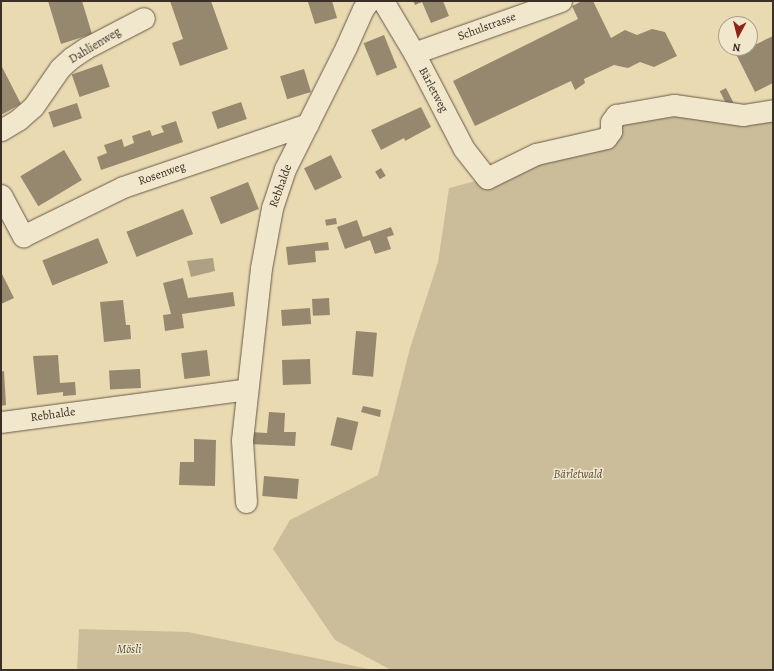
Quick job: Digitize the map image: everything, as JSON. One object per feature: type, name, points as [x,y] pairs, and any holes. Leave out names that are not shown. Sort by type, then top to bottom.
[{"type":"street","name":"Rebhalde","points":[[246,502],[242,440],[261,268],[271,213],[285,169],[346,47],[363,9],[369,1]]},
{"type":"street","name":"Bärletweg","points":[[383,1],[414,53],[464,149],[487,178],[536,154],[606,138],[611,131],[611,122],[616,115],[674,105],[743,115],[773,110]]},
{"type":"street","name":"Schulstrasse","points":[[414,53],[561,1]]},
{"type":"street","name":"Dahlienweg","points":[[1,130],[19,119],[33,107],[60,68],[71,58],[86,48],[144,18]]},
{"type":"street","name":"Rosenweg","points":[[1,195],[23,236],[123,187],[308,124]]},
{"type":"street","name":"Rebhalde","points":[[1,422],[247,389]]},
{"type":"green space","name":"Bärletwald","points":[[773,110],[773,670],[391,670],[335,640],[273,549],[290,520],[378,475],[410,348],[438,262],[449,188],[487,178],[606,138],[616,115]]},
{"type":"green space","name":"Mösli","points":[[79,629],[188,632],[374,670],[77,670]]},
{"type":"shaded area","points":[[213,258],[215,271],[191,277],[187,261]]},
{"type":"building","points":[[48,1],[82,1],[92,34],[61,44]]},
{"type":"building","points":[[170,1],[211,1],[228,49],[180,66],[172,43],[183,39]]},
{"type":"building","points":[[332,1],[337,18],[315,24],[308,2]]},
{"type":"building","points":[[413,1],[443,1],[449,16],[431,23],[422,2],[415,5]]},
{"type":"building","points":[[582,1],[593,1],[611,38],[625,30],[637,35],[652,29],[665,32],[677,56],[654,67],[640,62],[628,68],[614,65],[584,79],[585,83],[575,90],[571,81],[475,126],[453,81],[578,19],[572,6]]},
{"type":"building","points":[[384,35],[397,67],[377,76],[364,43]]},
{"type":"building","points":[[773,36],[773,83],[755,92],[737,56],[758,56],[758,43]]},
{"type":"building","points":[[102,64],[110,87],[80,97],[72,74]]},
{"type":"building","points":[[1,65],[21,104],[1,115]]},
{"type":"building","points":[[304,69],[311,92],[287,99],[280,76]]},
{"type":"building","points":[[726,88],[733,102],[727,105],[720,91]]},
{"type":"building","points":[[241,102],[247,119],[218,129],[212,112]]},
{"type":"building","points":[[77,103],[82,118],[53,127],[48,112]]},
{"type":"building","points":[[421,107],[431,127],[405,141],[404,138],[381,150],[371,130]]},
{"type":"building","points":[[176,121],[183,142],[101,170],[97,157],[107,153],[104,145],[122,139],[124,147],[134,143],[132,136],[150,130],[152,136],[164,132],[161,126]]},
{"type":"building","points":[[64,150],[82,180],[38,206],[20,176]]},
{"type":"building","points":[[331,155],[342,177],[315,191],[304,168]]},
{"type":"building","points":[[381,168],[386,176],[380,179],[375,172]]},
{"type":"building","points":[[248,182],[259,209],[221,224],[210,197]]},
{"type":"building","points":[[183,209],[193,234],[137,257],[126,232]]},
{"type":"building","points":[[336,218],[337,224],[326,226],[325,220]]},
{"type":"building","points":[[357,220],[363,237],[391,227],[394,235],[387,237],[391,249],[375,254],[370,240],[345,249],[337,227]]},
{"type":"building","points":[[98,238],[108,263],[52,286],[42,260]]},
{"type":"building","points":[[328,242],[329,250],[315,251],[316,262],[288,265],[286,247]]},
{"type":"building","points":[[1,272],[14,298],[1,304]]},
{"type":"building","points":[[183,278],[188,298],[233,292],[235,306],[182,314],[184,328],[165,331],[163,315],[171,314],[163,283]]},
{"type":"building","points":[[329,298],[330,315],[313,316],[312,299]]},
{"type":"building","points":[[123,300],[126,325],[130,325],[131,339],[104,342],[100,302]]},
{"type":"building","points":[[310,308],[311,324],[282,326],[281,310]]},
{"type":"building","points":[[356,331],[377,333],[373,377],[352,375]]},
{"type":"building","points":[[207,350],[210,376],[184,379],[181,353]]},
{"type":"building","points":[[58,355],[60,383],[75,382],[76,395],[63,396],[63,392],[37,395],[33,356]]},
{"type":"building","points":[[310,359],[311,384],[283,385],[282,360]]},
{"type":"building","points":[[140,369],[141,388],[110,390],[109,371]]},
{"type":"building","points":[[4,371],[6,405],[1,406],[1,372]]},
{"type":"building","points":[[363,406],[381,410],[380,417],[361,412]]},
{"type":"building","points":[[269,412],[285,413],[284,432],[296,432],[295,446],[251,444],[252,432],[267,433]]},
{"type":"building","points":[[337,417],[358,422],[352,450],[330,445]]},
{"type":"building","points":[[194,439],[216,440],[215,486],[179,485],[180,462],[194,462]]},
{"type":"building","points":[[264,476],[299,479],[297,499],[262,496]]}]
